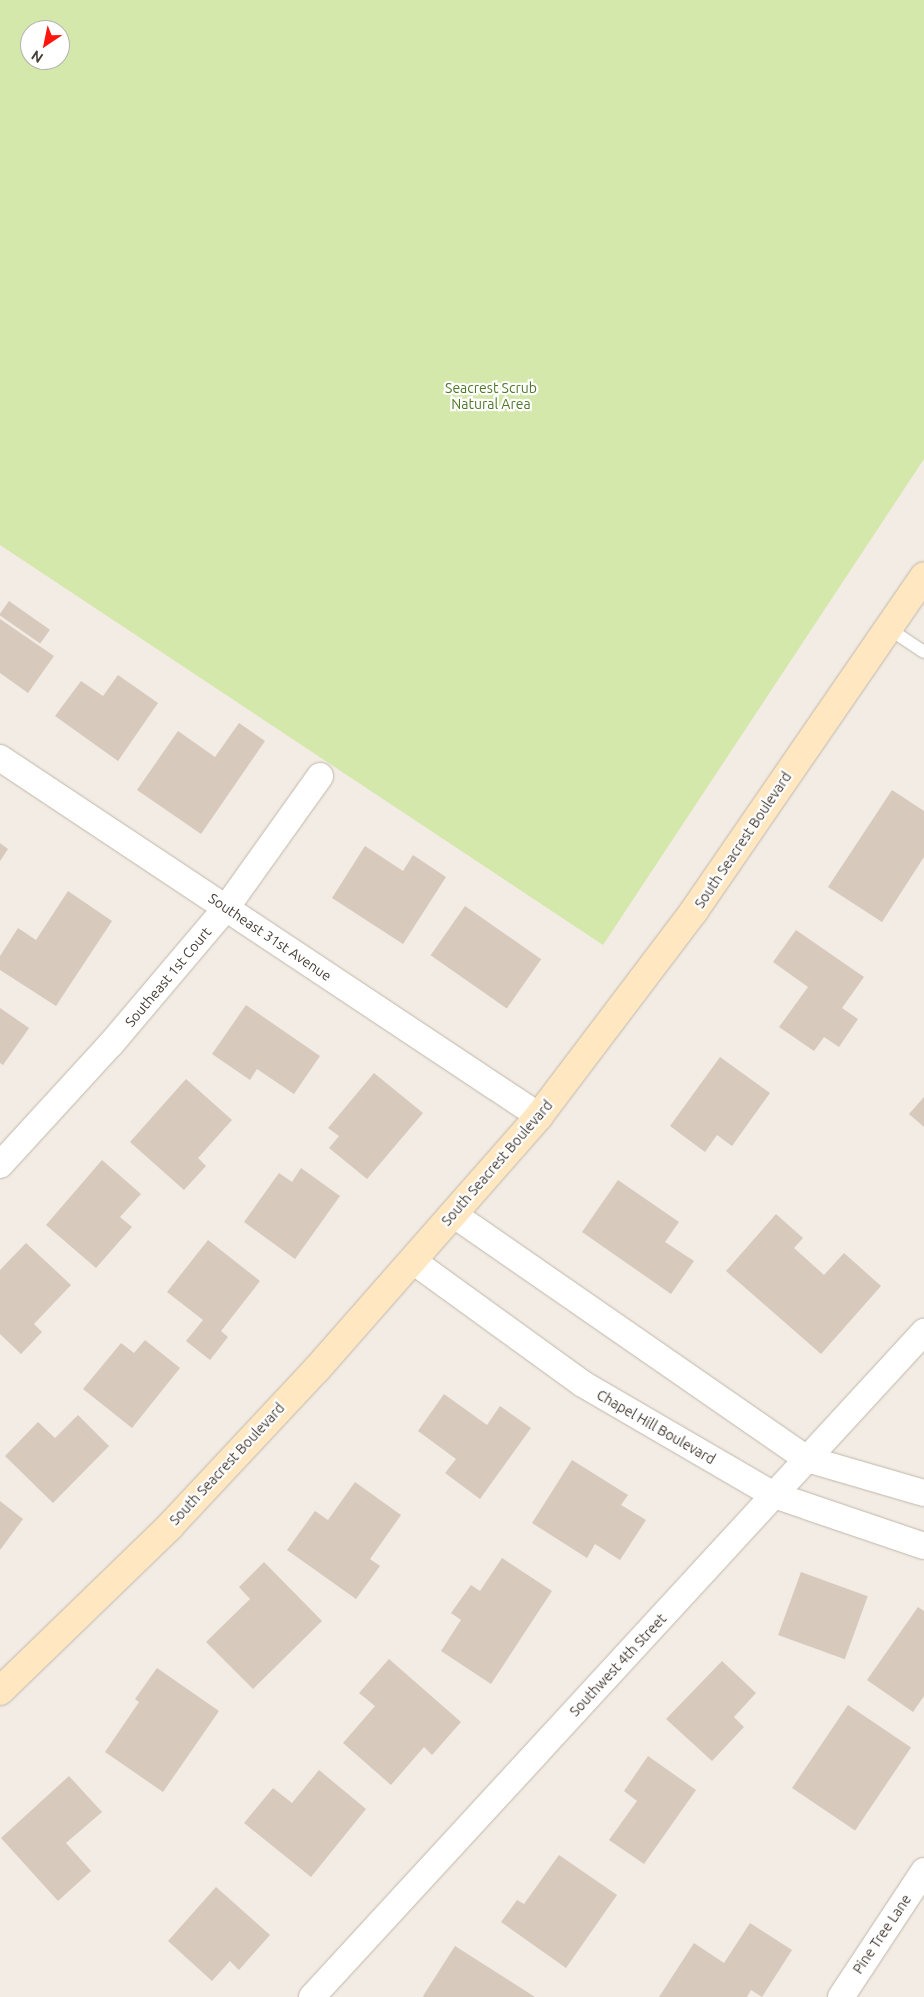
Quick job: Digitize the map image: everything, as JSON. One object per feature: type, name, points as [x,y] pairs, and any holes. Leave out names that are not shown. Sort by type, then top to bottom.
[{"type":"street","name":"South Seacrest Boulevard","points":[[0,1691],[170,1526],[316,1370],[539,1116],[694,911],[924,576]]},
{"type":"street","name":"Southeast 31st Avenue","points":[[0,758],[539,1116]]},
{"type":"street","name":"Southeast 1st Court","points":[[0,1165],[111,1044],[226,908],[320,776]]},
{"type":"street","points":[[453,1214],[807,1459],[924,1493]]},
{"type":"street","name":"Chapel Hill Boulevard","points":[[413,1261],[583,1384],[774,1495],[924,1546]]},
{"type":"street","name":"Southwest 4th Street","points":[[312,1997],[924,1332]]},
{"type":"street","name":"Pine Tree Lane","points":[[841,1997],[924,1871]]},
{"type":"lane","points":[[888,628],[924,652]]},
{"type":"green space","name":"Seacrest Scrub Natural Area","points":[[0,0],[924,0],[924,459],[603,945],[0,545]]},
{"type":"building","points":[[9,601],[50,630],[40,644],[0,615]]},
{"type":"building","points":[[0,619],[54,656],[28,693],[0,673]]},
{"type":"building","points":[[118,675],[158,703],[118,761],[55,716],[81,681],[103,696]]},
{"type":"building","points":[[239,723],[265,741],[201,834],[137,790],[178,731],[215,757]]},
{"type":"building","points":[[892,790],[924,811],[924,857],[882,922],[828,887]]},
{"type":"building","points":[[0,843],[8,849],[0,861]]},
{"type":"building","points":[[365,846],[403,871],[413,855],[446,877],[403,944],[332,898]]},
{"type":"building","points":[[68,891],[112,921],[56,1006],[0,970],[0,956],[18,928],[36,940]]},
{"type":"building","points":[[465,906],[541,959],[507,1008],[431,955]]},
{"type":"building","points":[[796,930],[864,977],[842,1008],[858,1019],[839,1047],[824,1037],[814,1051],[779,1027],[808,987],[773,962]]},
{"type":"building","points":[[246,1005],[320,1056],[294,1094],[257,1069],[250,1080],[212,1054]]},
{"type":"building","points":[[0,1008],[29,1028],[3,1065],[0,1063]]},
{"type":"building","points":[[720,1057],[770,1093],[732,1146],[717,1135],[705,1152],[670,1126]]},
{"type":"building","points":[[374,1073],[423,1113],[367,1179],[329,1148],[339,1136],[328,1128]]},
{"type":"building","points":[[186,1079],[232,1120],[198,1158],[206,1166],[184,1190],[130,1142]]},
{"type":"building","points":[[924,1097],[924,1127],[909,1114]]},
{"type":"building","points":[[102,1160],[141,1194],[120,1217],[132,1227],[96,1268],[46,1225]]},
{"type":"building","points":[[301,1168],[340,1196],[295,1259],[244,1222],[279,1173],[292,1182]]},
{"type":"building","points":[[618,1180],[679,1222],[665,1242],[694,1261],[671,1294],[582,1232]]},
{"type":"building","points":[[776,1214],[803,1238],[794,1248],[824,1275],[844,1253],[881,1286],[821,1354],[726,1271]]},
{"type":"building","points":[[208,1240],[260,1281],[221,1331],[228,1337],[210,1360],[186,1341],[203,1320],[167,1292]]},
{"type":"building","points":[[26,1243],[71,1285],[34,1324],[42,1332],[21,1354],[0,1334],[0,1270]]},
{"type":"building","points":[[145,1340],[180,1368],[132,1428],[83,1389],[121,1343],[134,1353]]},
{"type":"building","points":[[444,1394],[487,1425],[500,1406],[531,1428],[480,1499],[445,1473],[456,1459],[418,1431]]},
{"type":"building","points":[[78,1415],[109,1446],[53,1503],[5,1456],[38,1422],[55,1438]]},
{"type":"building","points":[[572,1460],[628,1495],[621,1505],[646,1520],[620,1560],[595,1544],[587,1558],[532,1523]]},
{"type":"building","points":[[355,1482],[401,1515],[370,1559],[380,1566],[356,1599],[287,1550],[315,1511],[328,1520]]},
{"type":"building","points":[[0,1501],[23,1519],[0,1550]]},
{"type":"building","points":[[502,1558],[552,1591],[491,1684],[441,1651],[461,1620],[451,1613],[471,1585],[480,1591]]},
{"type":"building","points":[[264,1562],[322,1621],[253,1689],[206,1642],[250,1599],[239,1587]]},
{"type":"building","points":[[801,1572],[868,1596],[845,1659],[778,1635]]},
{"type":"building","points":[[918,1607],[924,1611],[924,1696],[913,1712],[867,1680]]},
{"type":"building","points":[[389,1659],[461,1722],[432,1755],[424,1747],[391,1785],[343,1743],[375,1706],[359,1693]]},
{"type":"building","points":[[722,1661],[756,1693],[734,1717],[744,1727],[712,1761],[666,1719]]},
{"type":"building","points":[[157,1668],[219,1711],[163,1792],[105,1752],[139,1702],[135,1699]]},
{"type":"building","points":[[848,1705],[911,1747],[855,1830],[792,1788]]},
{"type":"building","points":[[648,1756],[696,1790],[644,1864],[609,1840],[637,1801],[624,1791]]},
{"type":"building","points":[[319,1770],[366,1809],[311,1877],[244,1823],[273,1788],[292,1803]]},
{"type":"building","points":[[69,1776],[102,1812],[66,1843],[91,1871],[58,1901],[1,1838]]},
{"type":"building","points":[[559,1855],[617,1895],[566,1968],[501,1922],[517,1900],[524,1904]]},
{"type":"building","points":[[216,1887],[270,1935],[239,1970],[230,1961],[212,1981],[168,1941]]},
{"type":"building","points":[[750,1923],[792,1950],[762,1997],[751,1990],[747,1997],[659,1997],[694,1943],[724,1963]]},
{"type":"building","points":[[455,1946],[535,1997],[424,1997]]}]
